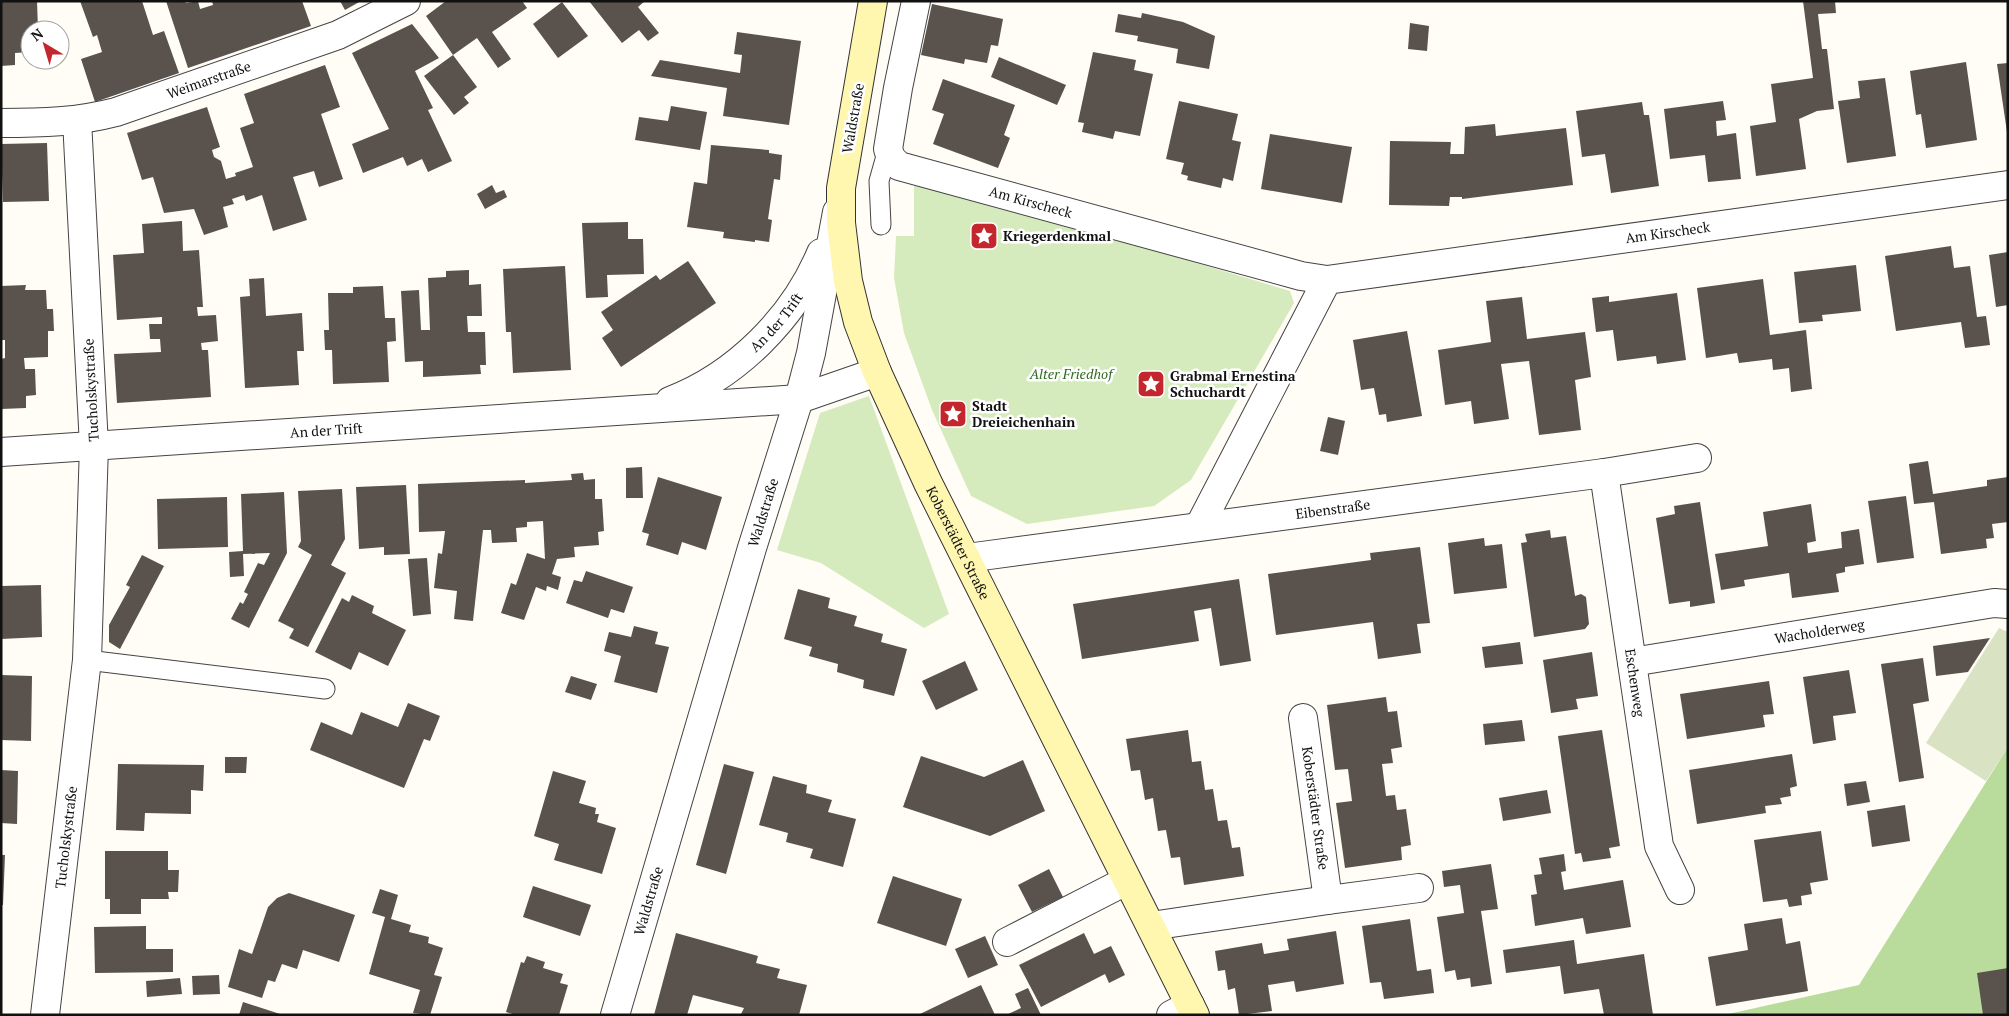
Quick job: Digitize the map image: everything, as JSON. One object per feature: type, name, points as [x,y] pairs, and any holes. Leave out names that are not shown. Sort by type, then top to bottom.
[{"type":"street","name":"Weimarstraße","points":[[1,123],[77,120],[116,112],[338,35],[406,1]]},
{"type":"street","name":"Waldstraße","points":[[615,1015],[752,548],[799,399],[811,353],[873,1]]},
{"type":"street","points":[[888,149],[898,88],[916,1]]},
{"type":"street","name":"Tucholskystraße","points":[[45,1015],[87,660],[94,446],[77,120]]},
{"type":"street","name":"Am Kirscheck","points":[[888,149],[891,158],[899,166],[1301,276],[1327,280],[2008,185]]},
{"type":"street","name":"Koberstädter Straße","points":[[841,188],[841,223],[848,281],[858,322],[877,372],[928,484],[967,558],[1150,926],[1185,1011]]},
{"type":"street","name":"An der Trift","points":[[653,408],[700,388],[760,342],[775,326],[814,270],[828,236],[841,188]]},
{"type":"street","points":[[1200,525],[1327,280]]},
{"type":"street","name":"An der Trift","points":[[1,452],[799,399],[877,372]]},
{"type":"street","name":"Eibenstraße","points":[[967,558],[1200,525],[1604,473],[1697,458]]},
{"type":"street","name":"Eschenweg","points":[[1604,473],[1659,846],[1680,890]]},
{"type":"street","name":"Wacholderweg","points":[[1632,662],[1994,603],[2008,604]]},
{"type":"street","name":"Koberstädter Straße","points":[[1303,718],[1328,900]]},
{"type":"street","points":[[1007,942],[1126,881]]},
{"type":"street","points":[[1150,926],[1419,888]]},
{"type":"lane","points":[[881,224],[880,181],[888,149]]},
{"type":"lane","points":[[87,660],[325,689]]},
{"type":"green space","name":"Alter Friedhof","points":[[936,185],[1290,291],[1294,303],[1191,480],[1154,506],[1027,524],[971,496],[932,410],[904,333],[894,278],[896,236],[914,236],[914,186]]},
{"type":"green space","points":[[869,396],[949,614],[924,628],[821,563],[777,550],[820,413]]},
{"type":"green space","points":[[1999,628],[2008,632],[2008,747],[1986,781],[1926,743]]},
{"type":"green space","points":[[2008,747],[2008,1015],[1724,1015],[1859,985]]},
{"type":"building","points":[[1,1],[37,1],[38,20],[20,20],[20,53],[15,53],[15,65],[1,66]]},
{"type":"building","points":[[80,1],[142,1],[153,35],[164,31],[179,73],[95,102],[81,59],[102,52],[97,35],[93,37]]},
{"type":"building","points":[[166,1],[185,1],[186,3],[198,1],[200,9],[213,5],[212,1],[302,1],[311,26],[188,68]]},
{"type":"building","points":[[340,1],[361,1],[345,10]]},
{"type":"building","points":[[446,1],[522,1],[527,8],[492,32],[511,59],[498,68],[477,38],[453,55],[426,16]]},
{"type":"building","points":[[589,1],[645,1],[638,7],[659,33],[648,41],[639,30],[622,43]]},
{"type":"building","points":[[1803,1],[1835,1],[1836,13],[1818,14],[1822,49],[1827,49],[1834,109],[1817,111],[1799,119],[1806,169],[1756,176],[1750,126],[1776,122],[1771,84],[1813,78]]},
{"type":"building","points":[[562,2],[588,36],[558,58],[533,24]]},
{"type":"building","points":[[932,4],[1003,19],[998,46],[991,45],[987,63],[965,59],[964,64],[921,55]]},
{"type":"building","points":[[1142,13],[1183,22],[1215,36],[1209,69],[1176,63],[1178,49],[1137,41],[1138,36],[1115,32],[1118,14],[1141,18]]},
{"type":"building","points":[[1410,23],[1429,26],[1427,51],[1408,49]]},
{"type":"building","points":[[412,24],[439,58],[415,71],[433,108],[428,110],[452,161],[428,172],[422,159],[407,166],[403,157],[363,173],[352,144],[389,129],[352,53]]},
{"type":"building","points":[[737,32],[801,41],[789,125],[723,116],[727,88],[651,76],[660,60],[740,73],[742,55],[734,54]]},
{"type":"building","points":[[1093,52],[1136,60],[1134,70],[1153,74],[1140,136],[1115,131],[1113,139],[1082,132],[1084,123],[1078,122]]},
{"type":"building","points":[[453,55],[477,87],[464,97],[469,103],[454,115],[424,76]]},
{"type":"building","points":[[999,57],[1066,85],[1057,105],[991,77]]},
{"type":"building","points":[[1966,62],[1977,140],[1926,148],[1921,114],[1916,115],[1910,71]]},
{"type":"building","points":[[2008,63],[2008,132],[2007,132],[1997,64]]},
{"type":"building","points":[[325,65],[340,107],[321,114],[343,179],[319,187],[314,171],[293,177],[307,220],[273,231],[262,195],[246,201],[244,195],[232,199],[234,204],[223,207],[228,227],[204,235],[194,209],[164,213],[153,177],[142,180],[127,133],[207,107],[220,147],[212,150],[214,157],[221,161],[226,179],[236,176],[235,173],[253,167],[240,128],[254,123],[244,94]]},
{"type":"building","points":[[1885,78],[1896,156],[1847,163],[1838,101],[1860,98],[1858,81]]},
{"type":"building","points":[[943,79],[1015,105],[1004,135],[1010,138],[998,168],[933,144],[944,114],[932,110]]},
{"type":"building","points":[[1179,101],[1238,114],[1232,140],[1241,142],[1233,181],[1223,178],[1221,188],[1187,180],[1188,176],[1181,174],[1184,163],[1166,159]]},
{"type":"building","points":[[1723,101],[1726,120],[1716,121],[1717,136],[1736,133],[1741,179],[1708,182],[1705,155],[1670,159],[1664,109]]},
{"type":"building","points":[[1642,102],[1644,115],[1649,115],[1659,186],[1611,193],[1605,154],[1582,157],[1576,111]]},
{"type":"building","points":[[671,106],[707,112],[700,150],[635,140],[639,117],[668,121]]},
{"type":"building","points":[[1495,124],[1496,136],[1566,128],[1573,185],[1462,199],[1462,197],[1450,197],[1449,206],[1389,205],[1390,141],[1451,142],[1450,154],[1464,154],[1465,127]]},
{"type":"building","points":[[1270,134],[1352,147],[1342,203],[1261,189]]},
{"type":"building","points":[[47,143],[49,201],[3,202],[1,144]]},
{"type":"building","points":[[711,145],[769,150],[769,153],[782,155],[780,180],[774,179],[768,219],[772,220],[769,242],[723,238],[724,232],[687,227],[694,182],[707,184]]},
{"type":"building","points":[[492,185],[496,193],[504,190],[507,197],[485,209],[477,194]]},
{"type":"building","points":[[182,221],[183,251],[199,250],[203,307],[197,307],[198,316],[216,315],[218,341],[201,343],[202,350],[208,350],[211,397],[117,403],[114,354],[161,352],[160,339],[150,339],[149,324],[162,324],[162,317],[117,320],[113,255],[144,253],[142,224]]},
{"type":"building","points":[[628,222],[628,239],[643,239],[644,274],[607,275],[608,297],[586,298],[582,223]]},
{"type":"building","points":[[1951,246],[1954,268],[1970,266],[1977,317],[1986,316],[1990,345],[1965,348],[1961,322],[1896,331],[1885,256]]},
{"type":"building","points":[[2008,252],[2008,305],[1996,307],[1989,255]]},
{"type":"building","points":[[688,261],[716,303],[621,367],[602,338],[613,330],[601,312],[656,275],[660,280]]},
{"type":"building","points":[[1856,265],[1861,311],[1822,315],[1823,321],[1799,323],[1794,272]]},
{"type":"building","points":[[565,266],[571,370],[513,373],[511,332],[506,332],[503,269]]},
{"type":"building","points":[[469,270],[469,285],[481,284],[482,316],[467,316],[468,332],[485,332],[486,365],[480,365],[481,374],[423,377],[423,361],[405,362],[401,291],[419,290],[421,330],[430,330],[428,278],[446,277],[446,271]]},
{"type":"building","points":[[264,278],[266,316],[302,313],[304,351],[297,351],[299,385],[245,388],[240,297],[250,296],[249,279]]},
{"type":"building","points":[[1763,279],[1770,335],[1806,330],[1812,389],[1791,392],[1789,368],[1773,370],[1772,359],[1739,363],[1737,353],[1706,358],[1697,288]]},
{"type":"building","points":[[26,285],[25,290],[46,290],[47,309],[53,309],[54,331],[48,331],[48,357],[24,358],[25,369],[35,369],[36,395],[26,396],[26,408],[1,409],[1,359],[5,358],[5,340],[1,340],[1,286]]},
{"type":"building","points":[[383,286],[385,318],[395,318],[396,341],[387,342],[389,382],[333,384],[332,350],[325,350],[324,330],[329,330],[328,293],[353,293],[353,287]]},
{"type":"building","points":[[1677,293],[1686,360],[1657,364],[1656,356],[1617,361],[1613,330],[1596,332],[1592,298],[1609,296],[1609,302]]},
{"type":"building","points":[[1522,297],[1527,339],[1585,332],[1591,377],[1575,380],[1581,430],[1539,435],[1529,361],[1501,364],[1509,419],[1474,424],[1471,401],[1445,405],[1438,350],[1491,342],[1486,301]]},
{"type":"building","points":[[1407,331],[1422,416],[1387,422],[1386,414],[1379,415],[1374,388],[1361,390],[1353,340]]},
{"type":"building","points":[[1328,417],[1345,421],[1338,455],[1320,451]]},
{"type":"building","points":[[1928,461],[1933,494],[1987,486],[1987,480],[2008,477],[2008,522],[1992,524],[1994,538],[1986,539],[1987,548],[1941,554],[1934,502],[1914,504],[1909,464]]},
{"type":"building","points":[[642,467],[643,498],[626,498],[626,468]]},
{"type":"building","points":[[583,473],[584,480],[595,479],[595,499],[602,499],[604,531],[598,532],[599,545],[574,547],[575,557],[557,559],[552,574],[561,577],[558,590],[547,586],[546,591],[536,587],[524,620],[501,613],[511,583],[516,585],[527,553],[545,559],[543,521],[527,522],[527,527],[516,528],[517,542],[492,543],[491,530],[483,530],[473,621],[454,619],[457,591],[434,588],[438,553],[442,554],[445,531],[419,532],[418,484],[525,480],[525,483],[572,480],[571,474]]},
{"type":"building","points":[[658,477],[722,497],[706,550],[682,542],[678,555],[646,545],[649,534],[642,532]]},
{"type":"building","points":[[406,485],[410,554],[384,555],[384,547],[359,549],[356,487]]},
{"type":"building","points":[[342,489],[345,539],[331,565],[346,573],[308,647],[289,638],[294,629],[278,621],[312,555],[298,547],[301,541],[298,491]]},
{"type":"building","points":[[284,492],[287,553],[249,628],[231,619],[240,602],[243,604],[248,594],[244,592],[258,563],[264,565],[270,553],[243,554],[244,576],[230,577],[229,552],[243,551],[241,494]]},
{"type":"building","points":[[1906,496],[1914,558],[1877,563],[1868,501]]},
{"type":"building","points":[[227,497],[228,547],[158,549],[157,499]]},
{"type":"building","points":[[1700,502],[1715,603],[1690,607],[1690,601],[1669,604],[1656,518],[1675,514],[1674,506]]},
{"type":"building","points":[[1811,504],[1816,541],[1807,543],[1808,553],[1842,548],[1841,532],[1859,529],[1864,564],[1845,567],[1845,572],[1836,574],[1839,592],[1792,598],[1789,573],[1744,580],[1745,586],[1721,590],[1715,554],[1768,546],[1763,512]]},
{"type":"building","points":[[1550,530],[1551,538],[1566,536],[1575,596],[1581,594],[1586,597],[1589,624],[1585,629],[1534,637],[1521,543],[1527,542],[1525,534]]},
{"type":"building","points":[[1484,538],[1485,546],[1502,544],[1507,588],[1454,594],[1448,543]]},
{"type":"building","points":[[1420,547],[1430,623],[1417,624],[1421,653],[1378,659],[1373,622],[1276,635],[1268,574],[1371,560],[1370,553]]},
{"type":"building","points":[[142,555],[164,566],[120,649],[109,642],[109,625],[130,587],[126,585]]},
{"type":"building","points":[[427,558],[431,614],[413,616],[408,559]]},
{"type":"building","points":[[586,571],[633,587],[624,613],[611,609],[608,618],[566,603],[574,580],[582,582]]},
{"type":"building","points":[[1239,579],[1251,661],[1220,666],[1211,608],[1194,611],[1199,641],[1082,659],[1073,604]]},
{"type":"building","points":[[41,585],[42,637],[1,639],[1,586]]},
{"type":"building","points":[[798,589],[830,598],[828,608],[857,616],[854,626],[883,634],[881,642],[907,649],[894,696],[863,688],[864,680],[837,672],[838,664],[809,656],[812,647],[784,639]]},
{"type":"building","points":[[352,595],[374,606],[372,613],[406,630],[388,666],[359,652],[351,670],[315,652],[342,598],[349,602]]},
{"type":"building","points":[[634,626],[658,632],[655,644],[669,647],[657,693],[614,682],[621,656],[604,651],[609,632],[631,637]]},
{"type":"building","points":[[1990,638],[1968,672],[1936,676],[1933,646]]},
{"type":"building","points":[[1520,642],[1523,664],[1485,668],[1482,647]]},
{"type":"building","points":[[1592,652],[1598,696],[1576,699],[1578,709],[1551,713],[1543,660]]},
{"type":"building","points":[[1923,658],[1929,701],[1913,704],[1924,778],[1899,782],[1881,664]]},
{"type":"building","points":[[965,661],[978,690],[936,710],[922,681]]},
{"type":"building","points":[[1849,670],[1856,713],[1833,716],[1836,740],[1813,744],[1803,677]]},
{"type":"building","points":[[1,675],[32,676],[31,741],[1,740]]},
{"type":"building","points":[[571,676],[597,684],[591,700],[565,692]]},
{"type":"building","points":[[1769,681],[1774,714],[1763,715],[1765,727],[1687,739],[1680,694]]},
{"type":"building","points":[[1386,697],[1388,712],[1397,711],[1402,747],[1391,749],[1393,763],[1382,764],[1386,796],[1395,795],[1397,810],[1406,809],[1411,845],[1401,847],[1402,860],[1345,868],[1336,803],[1352,801],[1348,769],[1335,770],[1327,705]]},
{"type":"building","points":[[408,703],[440,716],[430,741],[424,739],[404,788],[310,750],[321,722],[352,735],[361,712],[398,727]]},
{"type":"building","points":[[1522,720],[1525,741],[1485,745],[1483,724]]},
{"type":"building","points":[[1188,730],[1192,762],[1201,761],[1205,790],[1213,789],[1218,821],[1227,820],[1232,848],[1240,847],[1244,876],[1184,885],[1180,857],[1171,858],[1166,830],[1158,831],[1153,798],[1145,800],[1140,770],[1131,771],[1126,739]]},
{"type":"building","points":[[1602,730],[1620,846],[1609,848],[1611,858],[1583,862],[1581,853],[1575,854],[1558,736]]},
{"type":"building","points":[[1792,754],[1797,786],[1790,788],[1791,796],[1780,798],[1782,804],[1765,806],[1766,813],[1697,824],[1689,770]]},
{"type":"building","points":[[921,756],[984,777],[1023,760],[1045,811],[990,836],[903,807]]},
{"type":"building","points":[[225,757],[247,757],[246,773],[225,773]]},
{"type":"building","points":[[118,764],[204,765],[203,791],[191,790],[191,814],[145,813],[144,831],[116,830]]},
{"type":"building","points":[[724,764],[754,772],[726,874],[696,865]]},
{"type":"building","points":[[1,770],[18,771],[17,824],[1,823]]},
{"type":"building","points":[[553,771],[586,781],[579,803],[596,808],[595,814],[599,814],[597,822],[616,828],[602,874],[554,860],[559,844],[534,836]]},
{"type":"building","points":[[773,776],[807,785],[806,793],[832,800],[828,812],[856,819],[843,867],[810,858],[813,849],[786,842],[788,833],[759,825]]},
{"type":"building","points":[[1866,781],[1870,802],[1847,806],[1844,784]]},
{"type":"building","points":[[1547,790],[1551,813],[1503,821],[1499,798]]},
{"type":"building","points":[[1905,805],[1910,841],[1872,847],[1867,811]]},
{"type":"building","points":[[1821,831],[1828,880],[1810,883],[1812,894],[1801,896],[1802,905],[1789,907],[1787,899],[1763,902],[1754,840]]},
{"type":"building","points":[[105,851],[168,851],[168,870],[179,870],[178,892],[168,892],[169,899],[141,899],[141,914],[110,914],[110,899],[105,899]]},
{"type":"building","points":[[1564,854],[1566,871],[1561,872],[1564,890],[1623,880],[1631,927],[1586,934],[1583,918],[1535,926],[1531,895],[1537,894],[1534,875],[1542,874],[1539,858]]},
{"type":"building","points":[[1,855],[5,855],[3,905],[1,905]]},
{"type":"building","points":[[1491,864],[1498,909],[1481,911],[1492,984],[1471,987],[1470,978],[1457,980],[1455,970],[1445,972],[1437,917],[1464,913],[1460,885],[1444,887],[1442,871]]},
{"type":"building","points":[[1049,869],[1063,897],[1032,912],[1018,885]]},
{"type":"building","points":[[893,876],[962,899],[946,946],[877,923]]},
{"type":"building","points":[[533,886],[591,905],[580,936],[523,917]]},
{"type":"building","points":[[380,889],[398,895],[391,919],[411,925],[409,932],[429,937],[428,943],[443,948],[434,975],[442,977],[430,1015],[413,1013],[420,990],[369,974],[385,917],[372,913]]},
{"type":"building","points":[[289,893],[355,915],[339,962],[303,950],[297,969],[282,964],[275,982],[268,980],[262,998],[228,987],[239,949],[252,954],[268,907],[277,898]]},
{"type":"building","points":[[1782,918],[1786,944],[1800,941],[1808,991],[1716,1006],[1708,957],[1748,950],[1744,924]]},
{"type":"building","points":[[1410,919],[1417,971],[1431,969],[1434,993],[1384,999],[1381,982],[1370,983],[1362,926]]},
{"type":"building","points":[[146,926],[146,949],[173,949],[173,972],[95,973],[94,927]]},
{"type":"building","points":[[1336,931],[1344,984],[1296,992],[1294,981],[1268,985],[1272,1011],[1239,1015],[1235,988],[1228,990],[1225,970],[1218,971],[1215,951],[1262,943],[1264,954],[1289,950],[1287,939]]},
{"type":"building","points":[[676,933],[758,956],[756,963],[780,969],[777,978],[807,985],[799,1015],[743,1015],[741,1014],[744,1008],[693,995],[687,1015],[654,1015]]},
{"type":"building","points":[[1084,933],[1094,954],[1111,946],[1125,975],[1109,983],[1105,974],[1041,1007],[1019,965]]},
{"type":"building","points":[[985,936],[998,965],[968,978],[955,949]]},
{"type":"building","points":[[1574,940],[1577,964],[1644,954],[1653,1015],[1604,1015],[1599,989],[1564,994],[1560,966],[1506,973],[1503,950]]},
{"type":"building","points":[[527,956],[545,962],[543,968],[563,974],[560,983],[568,985],[559,1015],[516,1015],[506,1012],[521,962],[524,963]]},
{"type":"building","points":[[2008,968],[2008,1015],[1983,1015],[1977,973]]},
{"type":"building","points":[[219,975],[220,994],[193,995],[192,976]]},
{"type":"building","points":[[180,978],[182,994],[147,997],[146,981]]},
{"type":"building","points":[[981,985],[995,1015],[918,1015],[949,1000]]},
{"type":"building","points":[[1028,988],[1041,1015],[1006,1015],[1021,1008],[1015,994]]},
{"type":"building","points":[[243,1002],[280,1014],[280,1015],[239,1015]]},
{"type":"place","name":"Kriegerdenkmal","points":[[984,236]]},
{"type":"place","name":"Grabmal Ernestina Schuchardt","points":[[1151,384]]},
{"type":"place","name":"Stadt Dreieichenhain","points":[[953,414]]}]
